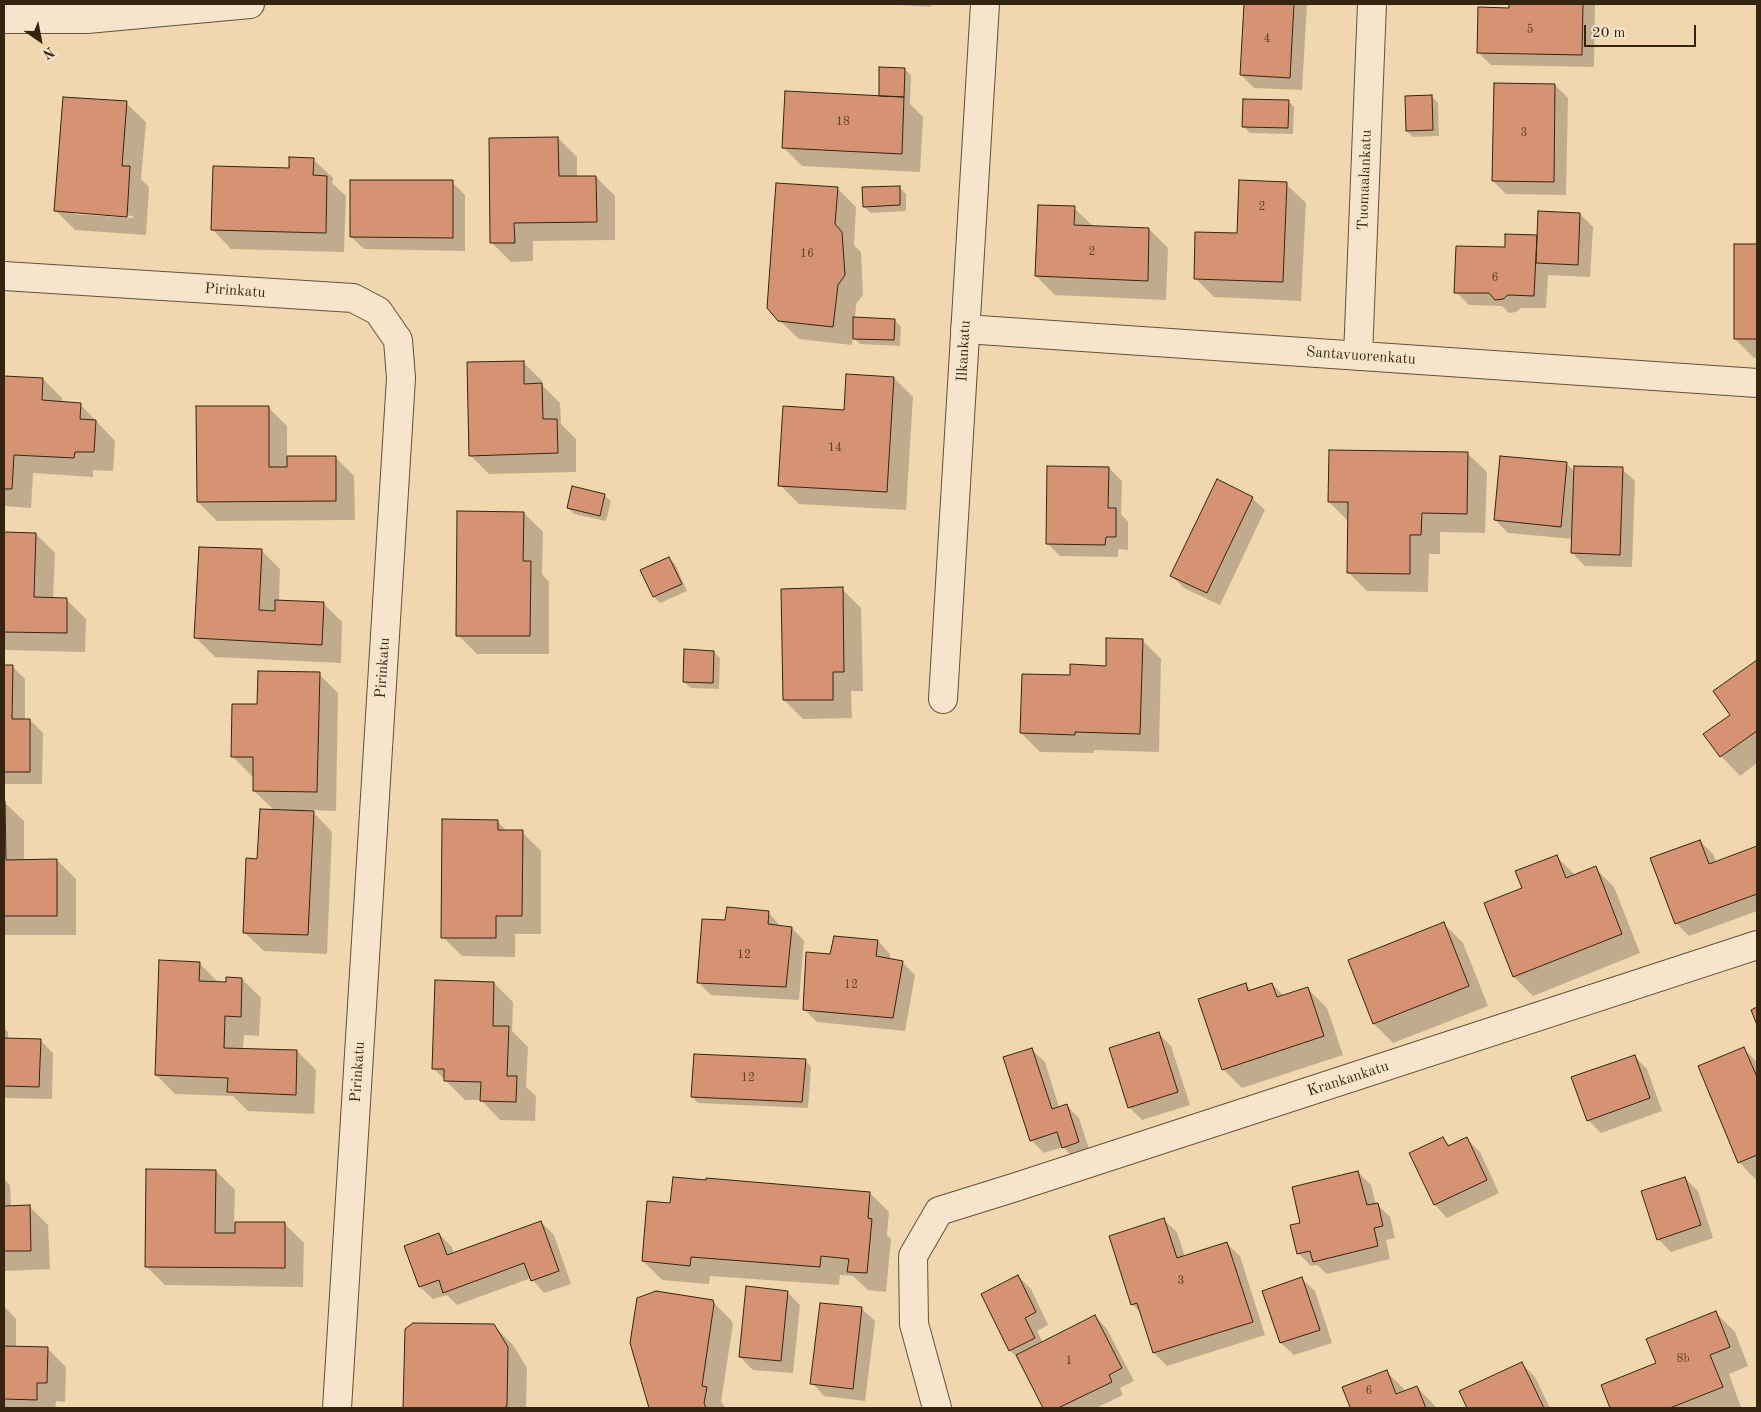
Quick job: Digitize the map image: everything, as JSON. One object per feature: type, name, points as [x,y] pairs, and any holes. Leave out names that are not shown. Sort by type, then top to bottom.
[{"type":"street","points":[[4,19],[87,19],[250,4]]},
{"type":"street","name":"Ilkankatu","points":[[943,699],[985,4]]},
{"type":"street","name":"Tuomaalankatu","points":[[1358,356],[1372,4]]},
{"type":"street","name":"Pirinkatu","points":[[4,276],[353,298],[378,311],[398,340],[401,378],[337,1408]]},
{"type":"street","name":"Santavuorenkatu","points":[[965,329],[1757,383]]},
{"type":"street","name":"Krankankatu","points":[[937,1408],[914,1324],[912,1256],[939,1211],[1757,945]]},
{"type":"building","points":[[1244,4],[1294,4],[1290,78],[1240,75]]},
{"type":"building","points":[[1509,4],[1583,4],[1582,55],[1477,53],[1478,7],[1509,8]]},
{"type":"building","points":[[879,67],[905,68],[904,97],[879,96]]},
{"type":"building","points":[[1494,83],[1555,84],[1554,182],[1492,181]]},
{"type":"building","points":[[785,91],[904,97],[902,154],[782,148]]},
{"type":"building","points":[[1432,95],[1433,130],[1406,131],[1405,96]]},
{"type":"building","points":[[63,97],[127,101],[122,166],[130,166],[127,217],[54,211]]},
{"type":"building","points":[[1243,99],[1289,100],[1288,128],[1242,127]]},
{"type":"building","points":[[558,137],[559,176],[596,176],[597,222],[514,223],[515,243],[490,243],[489,138]]},
{"type":"building","points":[[289,157],[314,158],[313,175],[327,176],[326,233],[211,230],[213,166],[289,168]]},
{"type":"building","points":[[350,180],[453,180],[453,238],[350,237]]},
{"type":"building","points":[[1239,180],[1287,182],[1283,282],[1194,279],[1195,232],[1237,233]]},
{"type":"building","points":[[776,183],[838,187],[835,224],[842,232],[845,275],[838,285],[833,327],[778,321],[767,308]]},
{"type":"building","points":[[900,186],[900,205],[863,207],[862,187]]},
{"type":"building","points":[[1038,205],[1075,206],[1074,225],[1149,228],[1148,281],[1035,276]]},
{"type":"building","points":[[1538,211],[1580,213],[1578,265],[1536,263]]},
{"type":"building","points":[[1505,234],[1537,235],[1534,296],[1508,295],[1503,299],[1495,300],[1489,293],[1454,293],[1456,246],[1505,247]]},
{"type":"building","points":[[1734,244],[1757,244],[1757,339],[1734,339]]},
{"type":"building","points":[[853,317],[895,319],[894,340],[853,339]]},
{"type":"building","points":[[524,361],[524,384],[542,383],[543,419],[557,419],[558,453],[469,456],[467,362]]},
{"type":"building","points":[[846,374],[894,377],[887,492],[778,486],[783,406],[844,410]]},
{"type":"building","points":[[4,376],[43,378],[42,400],[81,403],[80,419],[96,420],[94,452],[75,452],[74,458],[14,455],[12,489],[4,489]]},
{"type":"building","points":[[196,406],[269,406],[269,467],[287,467],[287,456],[336,456],[336,501],[197,502]]},
{"type":"building","points":[[1329,450],[1468,452],[1467,514],[1422,513],[1421,535],[1410,535],[1410,574],[1347,573],[1348,502],[1328,502]]},
{"type":"building","points":[[1500,456],[1567,462],[1561,527],[1494,520]]},
{"type":"building","points":[[1047,466],[1109,467],[1108,508],[1116,508],[1116,537],[1106,537],[1105,545],[1046,544]]},
{"type":"building","points":[[1574,466],[1623,467],[1620,555],[1571,553]]},
{"type":"building","points":[[1217,479],[1253,497],[1207,593],[1170,576]]},
{"type":"building","points":[[572,486],[605,494],[600,516],[567,508]]},
{"type":"building","points":[[457,511],[524,512],[523,561],[531,561],[530,636],[456,636]]},
{"type":"building","points":[[4,532],[36,533],[34,597],[67,598],[67,633],[4,632]]},
{"type":"building","points":[[199,547],[262,549],[259,610],[275,611],[275,600],[324,602],[322,645],[194,638]]},
{"type":"building","points":[[669,557],[682,584],[653,597],[640,570]]},
{"type":"building","points":[[843,587],[844,672],[833,672],[833,700],[783,700],[781,589]]},
{"type":"building","points":[[1106,638],[1143,639],[1140,734],[1075,732],[1075,735],[1020,733],[1022,674],[1070,675],[1070,664],[1106,666]]},
{"type":"building","points":[[684,649],[714,651],[713,683],[683,682]]},
{"type":"building","points":[[1757,660],[1757,731],[1720,757],[1703,734],[1730,715],[1713,691]]},
{"type":"building","points":[[4,665],[13,665],[12,719],[30,719],[30,772],[4,772]]},
{"type":"building","points":[[258,671],[320,672],[317,792],[253,791],[253,757],[231,757],[232,704],[257,704]]},
{"type":"building","points":[[4,801],[6,860],[57,859],[57,916],[4,916]]},
{"type":"building","points":[[260,809],[314,811],[308,935],[243,933],[246,858],[257,859]]},
{"type":"building","points":[[442,819],[498,820],[498,830],[523,830],[522,916],[496,916],[496,938],[441,938]]},
{"type":"building","points":[[1700,840],[1709,864],[1757,846],[1757,894],[1675,924],[1650,858]]},
{"type":"building","points":[[1557,855],[1566,878],[1596,866],[1622,934],[1513,977],[1484,903],[1522,888],[1515,871]]},
{"type":"building","points":[[727,907],[769,911],[768,924],[792,927],[786,987],[697,983],[702,919],[725,920]]},
{"type":"building","points":[[1444,922],[1469,986],[1373,1024],[1348,960]]},
{"type":"building","points":[[834,936],[878,940],[876,956],[903,961],[893,1018],[803,1010],[806,952],[830,954]]},
{"type":"building","points":[[159,960],[200,962],[199,981],[226,982],[226,977],[242,978],[241,1017],[225,1016],[224,1048],[297,1050],[296,1095],[227,1092],[228,1078],[155,1075]]},
{"type":"building","points":[[435,980],[494,982],[493,1026],[509,1026],[507,1076],[517,1076],[516,1102],[480,1101],[481,1082],[444,1081],[444,1069],[432,1069]]},
{"type":"building","points":[[1246,983],[1248,991],[1272,983],[1277,997],[1308,987],[1324,1036],[1222,1070],[1198,999]]},
{"type":"building","points":[[1757,1007],[1757,1025],[1751,1010]]},
{"type":"building","points":[[1159,1032],[1178,1092],[1128,1108],[1109,1048]]},
{"type":"building","points":[[4,1038],[41,1039],[39,1087],[4,1086]]},
{"type":"building","points":[[1744,1047],[1757,1077],[1757,1155],[1738,1163],[1698,1066]]},
{"type":"building","points":[[1032,1048],[1052,1109],[1067,1104],[1079,1142],[1062,1148],[1057,1132],[1030,1141],[1003,1057]]},
{"type":"building","points":[[694,1054],[806,1059],[802,1102],[691,1097]]},
{"type":"building","points":[[1635,1055],[1650,1098],[1587,1121],[1571,1077]]},
{"type":"building","points":[[1443,1137],[1448,1146],[1467,1137],[1487,1180],[1434,1205],[1409,1153]]},
{"type":"building","points":[[146,1169],[216,1170],[215,1233],[235,1233],[235,1222],[285,1222],[285,1268],[145,1267]]},
{"type":"building","points":[[1358,1171],[1367,1205],[1378,1203],[1383,1226],[1374,1228],[1378,1246],[1313,1262],[1310,1251],[1297,1254],[1290,1225],[1300,1223],[1292,1187]]},
{"type":"building","points":[[673,1177],[706,1180],[706,1178],[870,1192],[868,1218],[872,1219],[867,1273],[847,1272],[849,1259],[821,1256],[820,1267],[691,1257],[690,1266],[642,1261],[647,1201],[670,1203]]},
{"type":"building","points":[[1685,1177],[1701,1225],[1657,1240],[1641,1191]]},
{"type":"building","points":[[30,1205],[31,1251],[4,1251],[4,1206]]},
{"type":"building","points":[[1164,1218],[1177,1258],[1227,1242],[1253,1322],[1153,1353],[1137,1303],[1131,1305],[1109,1236]]},
{"type":"building","points":[[541,1221],[559,1271],[531,1281],[524,1263],[443,1293],[439,1280],[419,1287],[404,1246],[439,1233],[447,1255]]},
{"type":"building","points":[[1018,1275],[1036,1312],[1025,1318],[1035,1338],[1009,1351],[981,1294]]},
{"type":"building","points":[[1302,1277],[1320,1330],[1280,1343],[1262,1291]]},
{"type":"building","points":[[746,1286],[788,1291],[781,1361],[739,1357]]},
{"type":"building","points":[[656,1291],[713,1300],[702,1386],[707,1387],[704,1403],[706,1408],[649,1408],[630,1343],[637,1298]]},
{"type":"building","points":[[820,1303],[862,1307],[853,1389],[810,1384]]},
{"type":"building","points":[[1716,1311],[1730,1347],[1710,1355],[1723,1387],[1670,1408],[1610,1408],[1601,1385],[1656,1363],[1646,1339]]},
{"type":"building","points":[[1095,1315],[1122,1368],[1109,1375],[1112,1382],[1058,1408],[1043,1408],[1016,1355]]},
{"type":"building","points":[[413,1323],[494,1324],[508,1347],[507,1406],[504,1408],[403,1408],[405,1329]]},
{"type":"building","points":[[4,1346],[48,1347],[47,1383],[37,1383],[37,1400],[4,1399]]},
{"type":"building","points":[[1522,1362],[1544,1408],[1467,1408],[1459,1391]]},
{"type":"building","points":[[1387,1370],[1396,1394],[1417,1386],[1426,1408],[1348,1408],[1350,1407],[1342,1387]]}]
